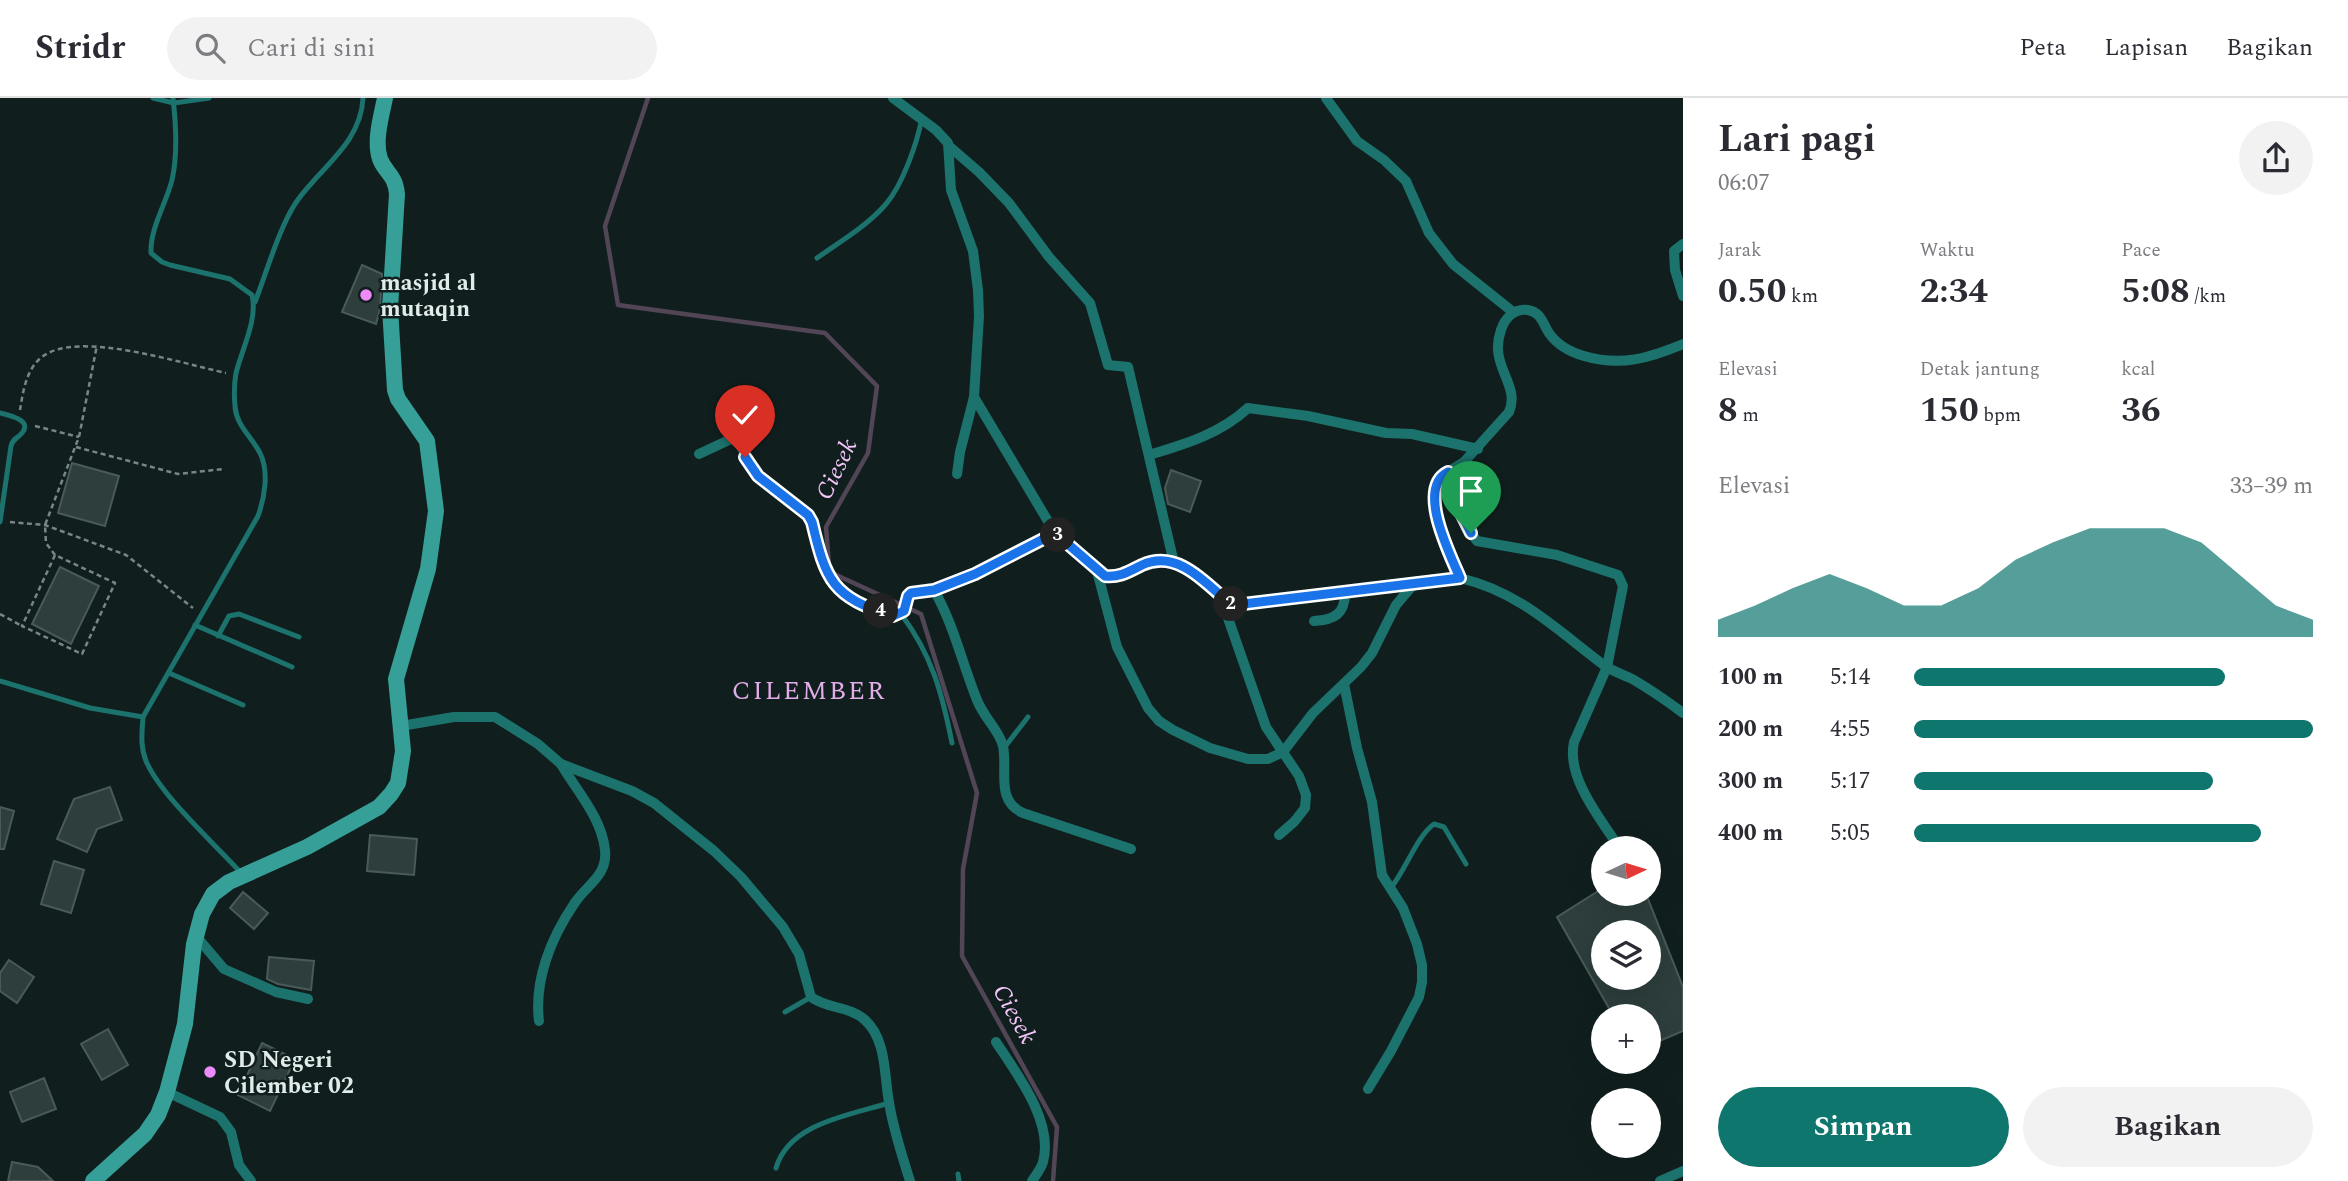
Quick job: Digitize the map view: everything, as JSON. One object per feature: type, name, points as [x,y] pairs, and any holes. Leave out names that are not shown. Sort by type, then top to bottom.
[{"type":"street","points":[[93,1181],[150,1128],[167,1092],[185,1024],[196,936],[202,914],[213,894],[226,884],[307,847],[383,803],[394,790],[400,776],[403,751],[396,679],[428,569],[435,528],[436,501],[426,441],[398,399],[395,390],[390,308],[397,194],[395,180],[380,159],[378,147],[385,98]]},
{"type":"street","points":[[892,98],[922,118],[947,140],[950,148],[951,190],[970,240],[979,316],[974,397],[957,474]]},
{"type":"street","points":[[1326,98],[1357,141],[1384,160],[1406,181],[1429,233],[1453,264],[1513,312]]},
{"type":"street","points":[[950,148],[979,172],[1009,203],[1049,257],[1090,303],[1108,365],[1128,367],[1174,563]]},
{"type":"street","points":[[1683,244],[1674,251],[1673,259],[1683,296]]},
{"type":"street","points":[[1460,578],[1439,527],[1436,512],[1437,482],[1479,448],[1513,404],[1505,373],[1498,360],[1498,338],[1505,318],[1513,312],[1529,310],[1542,319],[1559,345],[1580,355],[1610,362],[1636,360],[1683,344]]},
{"type":"street","points":[[974,397],[1055,533],[1105,576],[1116,577],[1152,561],[1174,563],[1186,568],[1235,605],[1460,578],[1501,591],[1550,621],[1607,667],[1633,679],[1683,713]]},
{"type":"street","points":[[1149,455],[1212,433],[1231,423],[1248,408],[1308,416],[1386,433],[1412,434],[1479,448]]},
{"type":"street","points":[[699,454],[731,439],[737,440],[758,476],[808,515],[826,573],[838,588],[848,598],[889,614],[903,613],[908,596],[918,591],[934,590],[975,574],[1055,533]]},
{"type":"street","points":[[1448,472],[1447,485],[1477,541],[1577,560],[1618,575],[1622,580],[1607,667],[1571,753],[1578,781],[1612,836]]},
{"type":"street","points":[[1097,571],[1122,657],[1148,708],[1159,721],[1195,741],[1237,756],[1268,759],[1283,752],[1313,713],[1372,653],[1396,605],[1413,585]]},
{"type":"street","points":[[934,590],[956,638],[976,700],[985,719],[999,733],[1003,749],[1004,794],[1017,811],[1131,849]]},
{"type":"street","points":[[1314,621],[1337,616],[1345,605],[1345,593]]},
{"type":"street","points":[[1220,595],[1266,727],[1299,776],[1306,803],[1300,815],[1279,835]]},
{"type":"street","points":[[1344,684],[1357,748],[1372,802],[1381,875],[1403,908],[1422,965],[1423,982],[1419,997],[1368,1089]]},
{"type":"street","points":[[401,726],[454,717],[495,717],[538,744],[561,764],[599,827],[606,856],[600,876],[574,903],[547,960],[539,988],[539,1021]]},
{"type":"street","points":[[561,764],[644,797],[723,860],[741,877],[793,941],[811,997],[856,1013],[872,1027],[882,1052],[889,1103],[910,1181]]},
{"type":"street","points":[[196,936],[224,970],[276,992],[308,999]]},
{"type":"street","points":[[996,1042],[1030,1094],[1041,1127],[1043,1162],[1032,1181]]},
{"type":"street","points":[[167,1092],[220,1117],[227,1124],[237,1161],[251,1181]]},
{"type":"street","points":[[1660,1181],[1683,1171]]},
{"type":"lane","points":[[153,98],[174,101],[209,98]]},
{"type":"lane","points":[[243,876],[173,799],[147,762],[141,740],[143,718],[258,516],[263,498],[264,464],[236,415],[236,376],[254,303],[296,202],[353,135],[363,110],[363,98]]},
{"type":"lane","points":[[174,101],[172,181],[152,240],[151,253],[170,265],[230,279],[248,290],[254,303]]},
{"type":"lane","points":[[817,258],[858,229],[886,204],[918,138],[922,118]]},
{"type":"lane","points":[[0,413],[17,414],[24,424],[23,432],[10,446],[0,521]]},
{"type":"lane","points":[[903,613],[933,667],[944,701],[952,743]]},
{"type":"lane","points":[[218,636],[229,616],[239,614],[299,636]]},
{"type":"lane","points":[[195,625],[292,667]]},
{"type":"lane","points":[[169,673],[243,705]]},
{"type":"lane","points":[[0,681],[90,708],[143,718]]},
{"type":"lane","points":[[1003,749],[1028,717]]},
{"type":"lane","points":[[1390,890],[1401,876],[1425,832],[1434,824],[1444,827],[1466,864]]},
{"type":"lane","points":[[785,1012],[811,997]]},
{"type":"lane","points":[[776,1168],[783,1151],[806,1132],[834,1119],[889,1103]]},
{"type":"path","points":[[17,414],[25,384],[41,357],[60,347],[97,345],[236,376]]},
{"type":"path","points":[[0,614],[82,654],[115,583],[55,555],[46,542],[45,525],[79,437],[97,345]]},
{"type":"path","points":[[24,424],[79,437]]},
{"type":"path","points":[[76,447],[178,474],[223,469]]},
{"type":"path","points":[[0,521],[45,525],[126,555],[201,615]]},
{"type":"path","points":[[22,626],[55,555]]},
{"type":"building","name":"masjid al mutaqin","points":[[362,265],[382,274],[380,309],[376,324],[342,312]]},
{"type":"building","points":[[72,463],[119,476],[105,526],[58,513]]},
{"type":"building","points":[[1171,470],[1201,481],[1190,512],[1168,504],[1165,488]]},
{"type":"building","points":[[60,567],[99,586],[71,644],[32,624]]},
{"type":"building","points":[[110,787],[122,820],[97,829],[87,852],[57,839],[74,799]]},
{"type":"building","points":[[0,807],[14,811],[4,849],[0,849]]},
{"type":"building","points":[[370,835],[417,839],[414,875],[367,871]]},
{"type":"building","points":[[54,861],[84,870],[71,913],[41,904]]},
{"type":"building","points":[[243,892],[268,913],[254,929],[230,908]]},
{"type":"building","points":[[1591,896],[1591,906],[1651,906],[1656,920],[1591,920],[1591,977],[1557,917]]},
{"type":"building","points":[[1661,932],[1683,987],[1683,1031],[1661,1040],[1661,1004],[1607,1004],[1599,990],[1661,990]]},
{"type":"building","points":[[269,957],[314,961],[311,990],[278,984],[267,979]]},
{"type":"building","points":[[9,960],[34,977],[17,1003],[0,991],[0,973]]},
{"type":"building","points":[[108,1029],[128,1065],[102,1080],[81,1044]]},
{"type":"building","points":[[262,1043],[295,1059],[270,1111],[238,1095]]},
{"type":"building","points":[[44,1078],[56,1109],[22,1122],[10,1092]]},
{"type":"building","points":[[12,1162],[38,1167],[53,1181],[8,1181]]},
{"type":"waterway","name":"Ciesek","points":[[648,98],[605,226],[618,305],[825,333],[877,386],[868,453],[826,527],[829,566]]},
{"type":"waterway","name":"Ciesek","points":[[832,573],[921,614],[977,793],[963,869],[962,956],[1057,1127],[1053,1181]]},
{"type":"place","name":"masjid al mutaqin","points":[[366,295]]},
{"type":"place","name":"SD Negeri Cilember 02","points":[[210,1072]]},
{"type":"district","name":"CILEMBER","points":[[809,690]]},
{"type":"route","points":[[745,457],[758,476],[808,515],[822,565],[838,588],[848,598],[893,616],[904,611],[911,593],[934,590],[975,574],[1055,533],[1105,576],[1116,577],[1152,561],[1174,563],[1186,568],[1235,605],[1460,578],[1439,527],[1436,512],[1437,482],[1448,472],[1447,485],[1471,533]]}]
